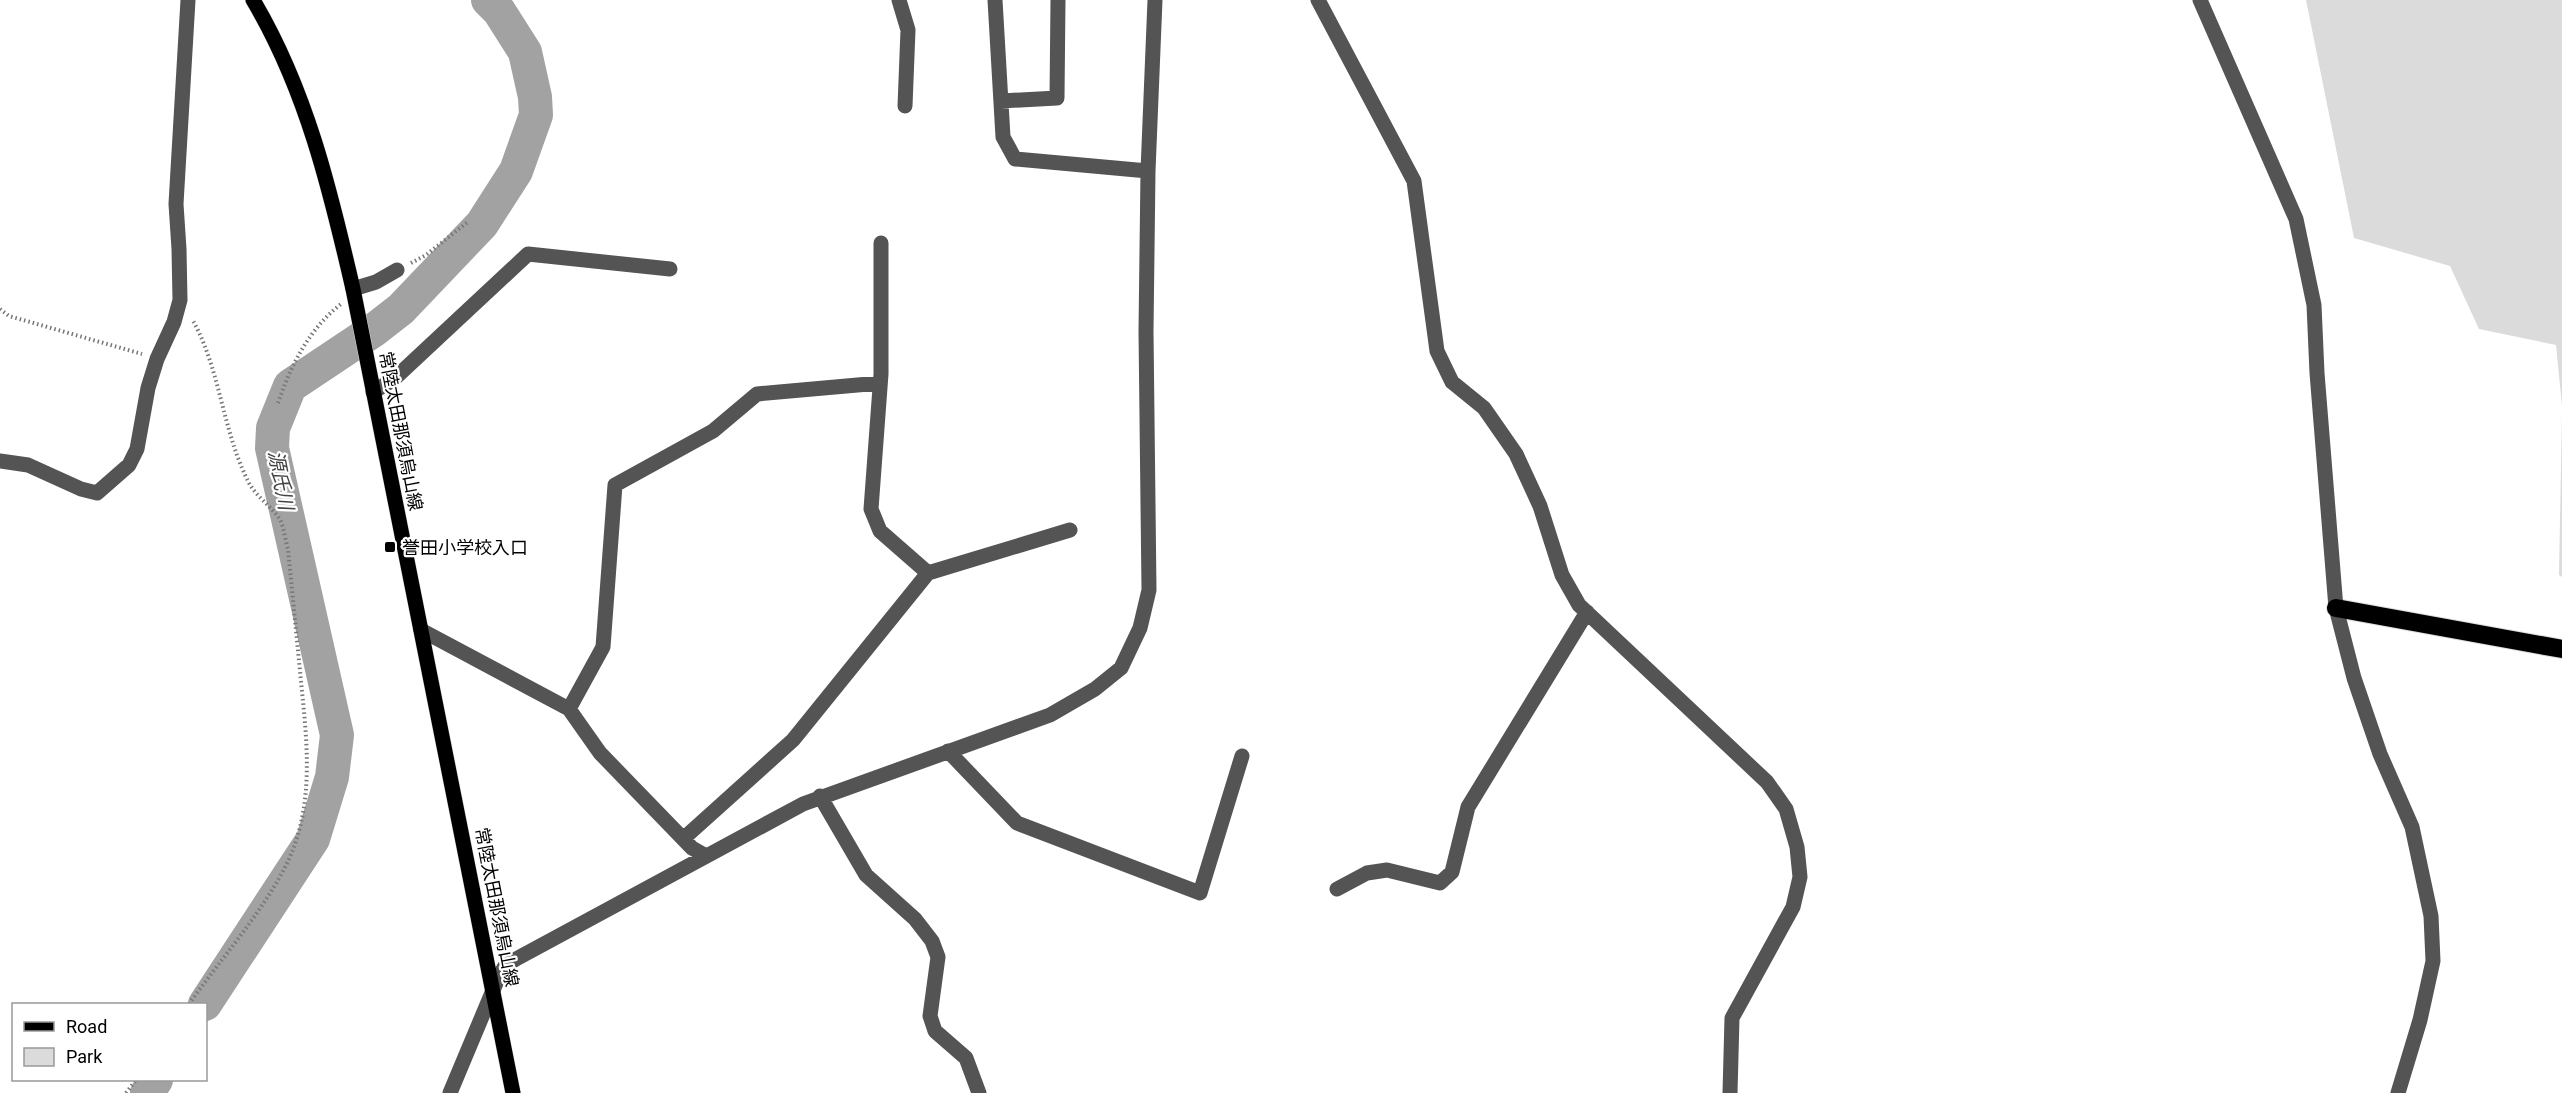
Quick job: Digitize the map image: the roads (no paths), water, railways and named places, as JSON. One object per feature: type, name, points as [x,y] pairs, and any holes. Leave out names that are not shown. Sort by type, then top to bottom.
[{"type":"highway","points":[[2336,608],[2429,623],[2562,650]]},
{"type":"main road","name":"常陸太田那須烏山線","points":[[253,0],[281,49],[299,91],[318,150],[355,299],[513,1093]]},
{"type":"street","points":[[0,461],[28,465],[81,489],[97,493],[129,465],[137,448],[148,388],[157,359],[174,322],[180,300],[176,204],[188,0]]},
{"type":"street","points":[[899,0],[908,30],[905,106]]},
{"type":"street","points":[[994,0],[1003,137],[1015,159],[1148,171]]},
{"type":"street","points":[[1001,101],[1057,98],[1058,0]]},
{"type":"street","points":[[450,1093],[493,988],[506,966],[516,959],[820,796],[1050,715],[1095,689],[1121,668],[1140,628],[1149,590],[1146,331],[1148,171],[1155,0]]},
{"type":"street","points":[[1318,0],[1414,181],[1437,351],[1452,382],[1484,408],[1516,454],[1540,506],[1562,575],[1587,612],[1767,782],[1786,809],[1797,847],[1800,877],[1793,907],[1732,1018],[1730,1093]]},
{"type":"street","points":[[2200,0],[2296,219],[2314,305],[2317,373],[2336,608],[2358,689],[2380,754],[2412,827],[2431,916],[2433,961],[2420,1020],[2398,1093]]},
{"type":"street","points":[[881,243],[880,383],[871,508],[879,531],[928,573]]},
{"type":"street","points":[[372,386],[394,379],[528,254],[670,269]]},
{"type":"street","points":[[355,299],[376,282],[397,270]]},
{"type":"street","points":[[569,709],[603,647],[615,485],[713,431],[757,394],[880,383]]},
{"type":"street","points":[[682,838],[793,740],[928,573],[1070,530]]},
{"type":"street","points":[[1337,889],[1367,873],[1387,870],[1440,883],[1452,872],[1468,807],[1587,612]]},
{"type":"street","points":[[421,630],[569,709],[600,753],[692,848],[706,856]]},
{"type":"street","points":[[948,751],[1017,823],[1200,893],[1242,756]]},
{"type":"street","points":[[820,796],[866,875],[915,919],[932,941],[938,957],[930,1016],[934,1031],[966,1058],[979,1093]]},
{"type":"waterway","name":"源氏川","points":[[206,1003],[313,839],[332,777],[337,735],[272,448],[273,428],[290,386],[374,330],[401,309],[482,224],[516,171],[536,115],[535,97],[525,52],[499,11],[488,0]]},
{"type":"waterway","name":"源氏川","points":[[147,1093],[155,1081]]},
{"type":"place","name":"誉田小学校入口","points":[[390,547]]}]
